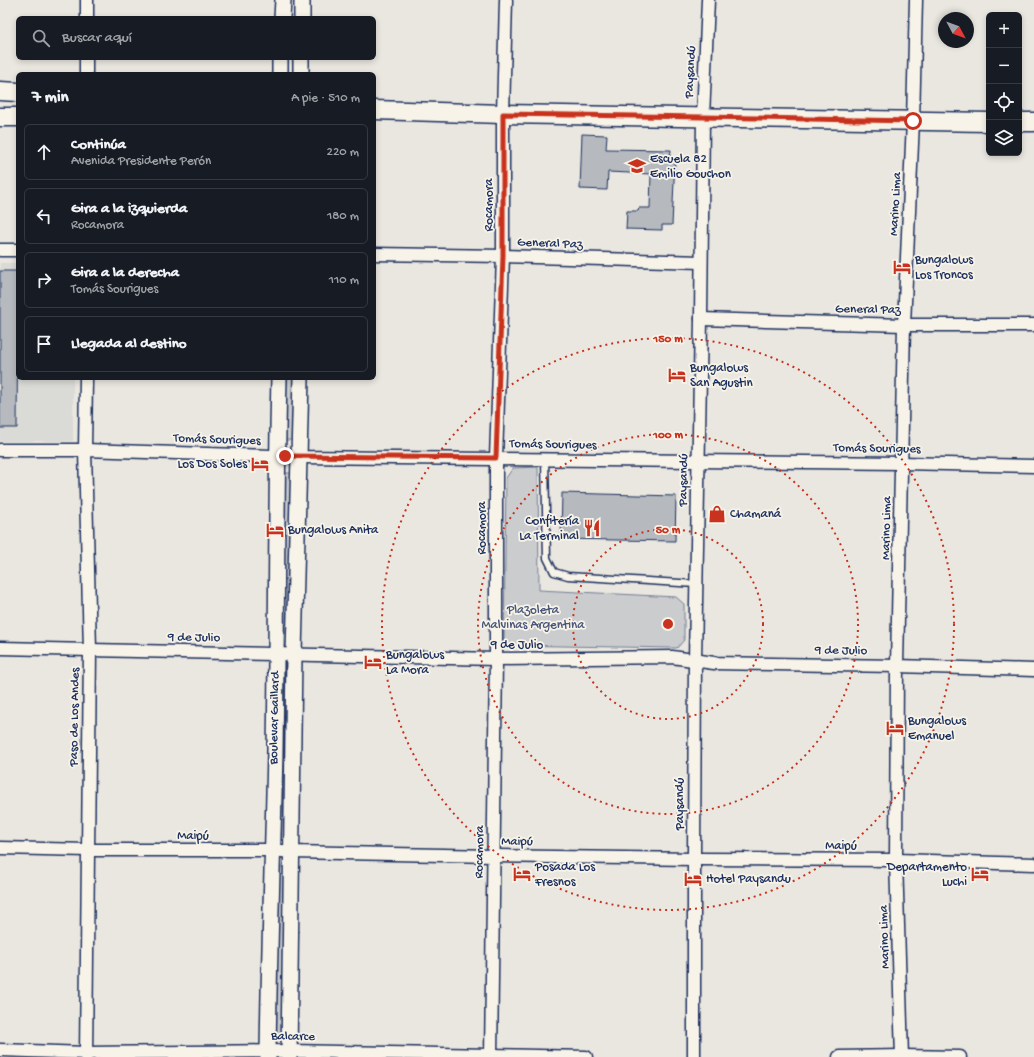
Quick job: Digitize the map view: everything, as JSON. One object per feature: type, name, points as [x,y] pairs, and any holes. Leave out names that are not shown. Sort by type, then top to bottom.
[{"type":"main road","points":[[0,92],[16,92]]},
{"type":"main road","points":[[376,110],[503,114],[986,122]]},
{"type":"main road","points":[[0,117],[16,117]]},
{"type":"main road","points":[[1022,122],[1034,122]]},
{"type":"street","points":[[87,0],[87,16]]},
{"type":"street","points":[[282,16],[283,0]]},
{"type":"street","points":[[302,0],[302,16]]},
{"type":"street","name":"Rocamora","points":[[491,1056],[496,659],[496,458],[503,256],[503,114],[506,0]]},
{"type":"street","name":"Paysandú","points":[[694,1057],[696,584],[703,117],[708,0]]},
{"type":"street","name":"Marino Lima","points":[[902,1056],[896,860],[898,666],[904,325],[913,121],[916,0]]},
{"type":"street","points":[[86,60],[86,72]]},
{"type":"street","points":[[280,60],[280,72]]},
{"type":"street","points":[[301,60],[301,72]]},
{"type":"street","points":[[0,250],[16,250]]},
{"type":"street","name":"General Paz","points":[[376,254],[701,262]]},
{"type":"street","name":"General Paz","points":[[701,319],[904,325],[1034,324]]},
{"type":"street","name":"Paso de Los Andes","points":[[86,380],[85,450],[90,650],[86,1055]]},
{"type":"street","name":"Boulevar Gaillard","points":[[268,1054],[273,850],[279,380]]},
{"type":"street","name":"Boulevar Gaillard","points":[[289,1054],[294,654],[300,380]]},
{"type":"street","name":"Tomás Sourigues","points":[[0,450],[85,450],[299,457],[496,458],[1034,466]]},
{"type":"street","name":"9 de Julio","points":[[0,648],[496,659],[672,657],[714,663],[1034,670]]},
{"type":"street","name":"Maipú","points":[[0,848],[88,850],[273,850],[291,852],[494,856],[896,860],[1034,864]]},
{"type":"street","name":"Balcarce","points":[[0,1050],[86,1055],[289,1054],[586,1057]]},
{"type":"street","points":[[839,1057],[960,1057]]},
{"type":"lane","points":[[546,459],[547,558],[554,572],[568,576],[696,584]]},
{"type":"shaded area","points":[[0,263],[16,263],[16,380],[73,380],[73,441],[0,441]]},
{"type":"green space","points":[[283,380],[294,380],[293,440],[283,440]]},
{"type":"green space","name":"Plazoleta Malvinas Argentina","points":[[538,467],[539,590],[676,597],[684,604],[684,640],[677,648],[504,645],[506,478],[513,468]]},
{"type":"green space","points":[[281,473],[291,473],[290,643],[279,643]]},
{"type":"green space","points":[[279,669],[289,669],[287,840],[277,840]]},
{"type":"green space","points":[[275,867],[285,867],[284,1038],[273,1038]]},
{"type":"building","points":[[582,134],[607,135],[606,149],[671,150],[670,159],[675,159],[672,225],[662,225],[662,230],[626,229],[627,211],[638,211],[639,208],[650,208],[651,174],[608,172],[607,190],[580,189]]},
{"type":"building","points":[[0,271],[16,271],[17,428],[0,428]]},
{"type":"building","points":[[562,493],[676,496],[675,541],[561,539]]},
{"type":"place","name":"Escuela 82 Emilio Gouchon","points":[[637,166]]},
{"type":"place","name":"Bungalows Los Troncos","points":[[902,267]]},
{"type":"place","name":"Bungalows San Agustin","points":[[677,375]]},
{"type":"place","name":"Los Dos Soles","points":[[260,464]]},
{"type":"place","name":"Chamaná","points":[[717,514]]},
{"type":"place","name":"Confitería La Terminal","points":[[592,528]]},
{"type":"place","name":"Bungalows Anita","points":[[275,530]]},
{"type":"place","name":"Bungalows La Mora","points":[[373,662]]},
{"type":"place","name":"Bungalows Emanuel","points":[[895,728]]},
{"type":"place","name":"Posada Los Fresnos","points":[[522,874]]},
{"type":"place","name":"Departamento Luchi","points":[[980,874]]},
{"type":"place","name":"Hotel Paysandu","points":[[693,879]]},
{"type":"route","points":[[285,456],[496,458],[503,256],[503,114],[913,121]]}]
